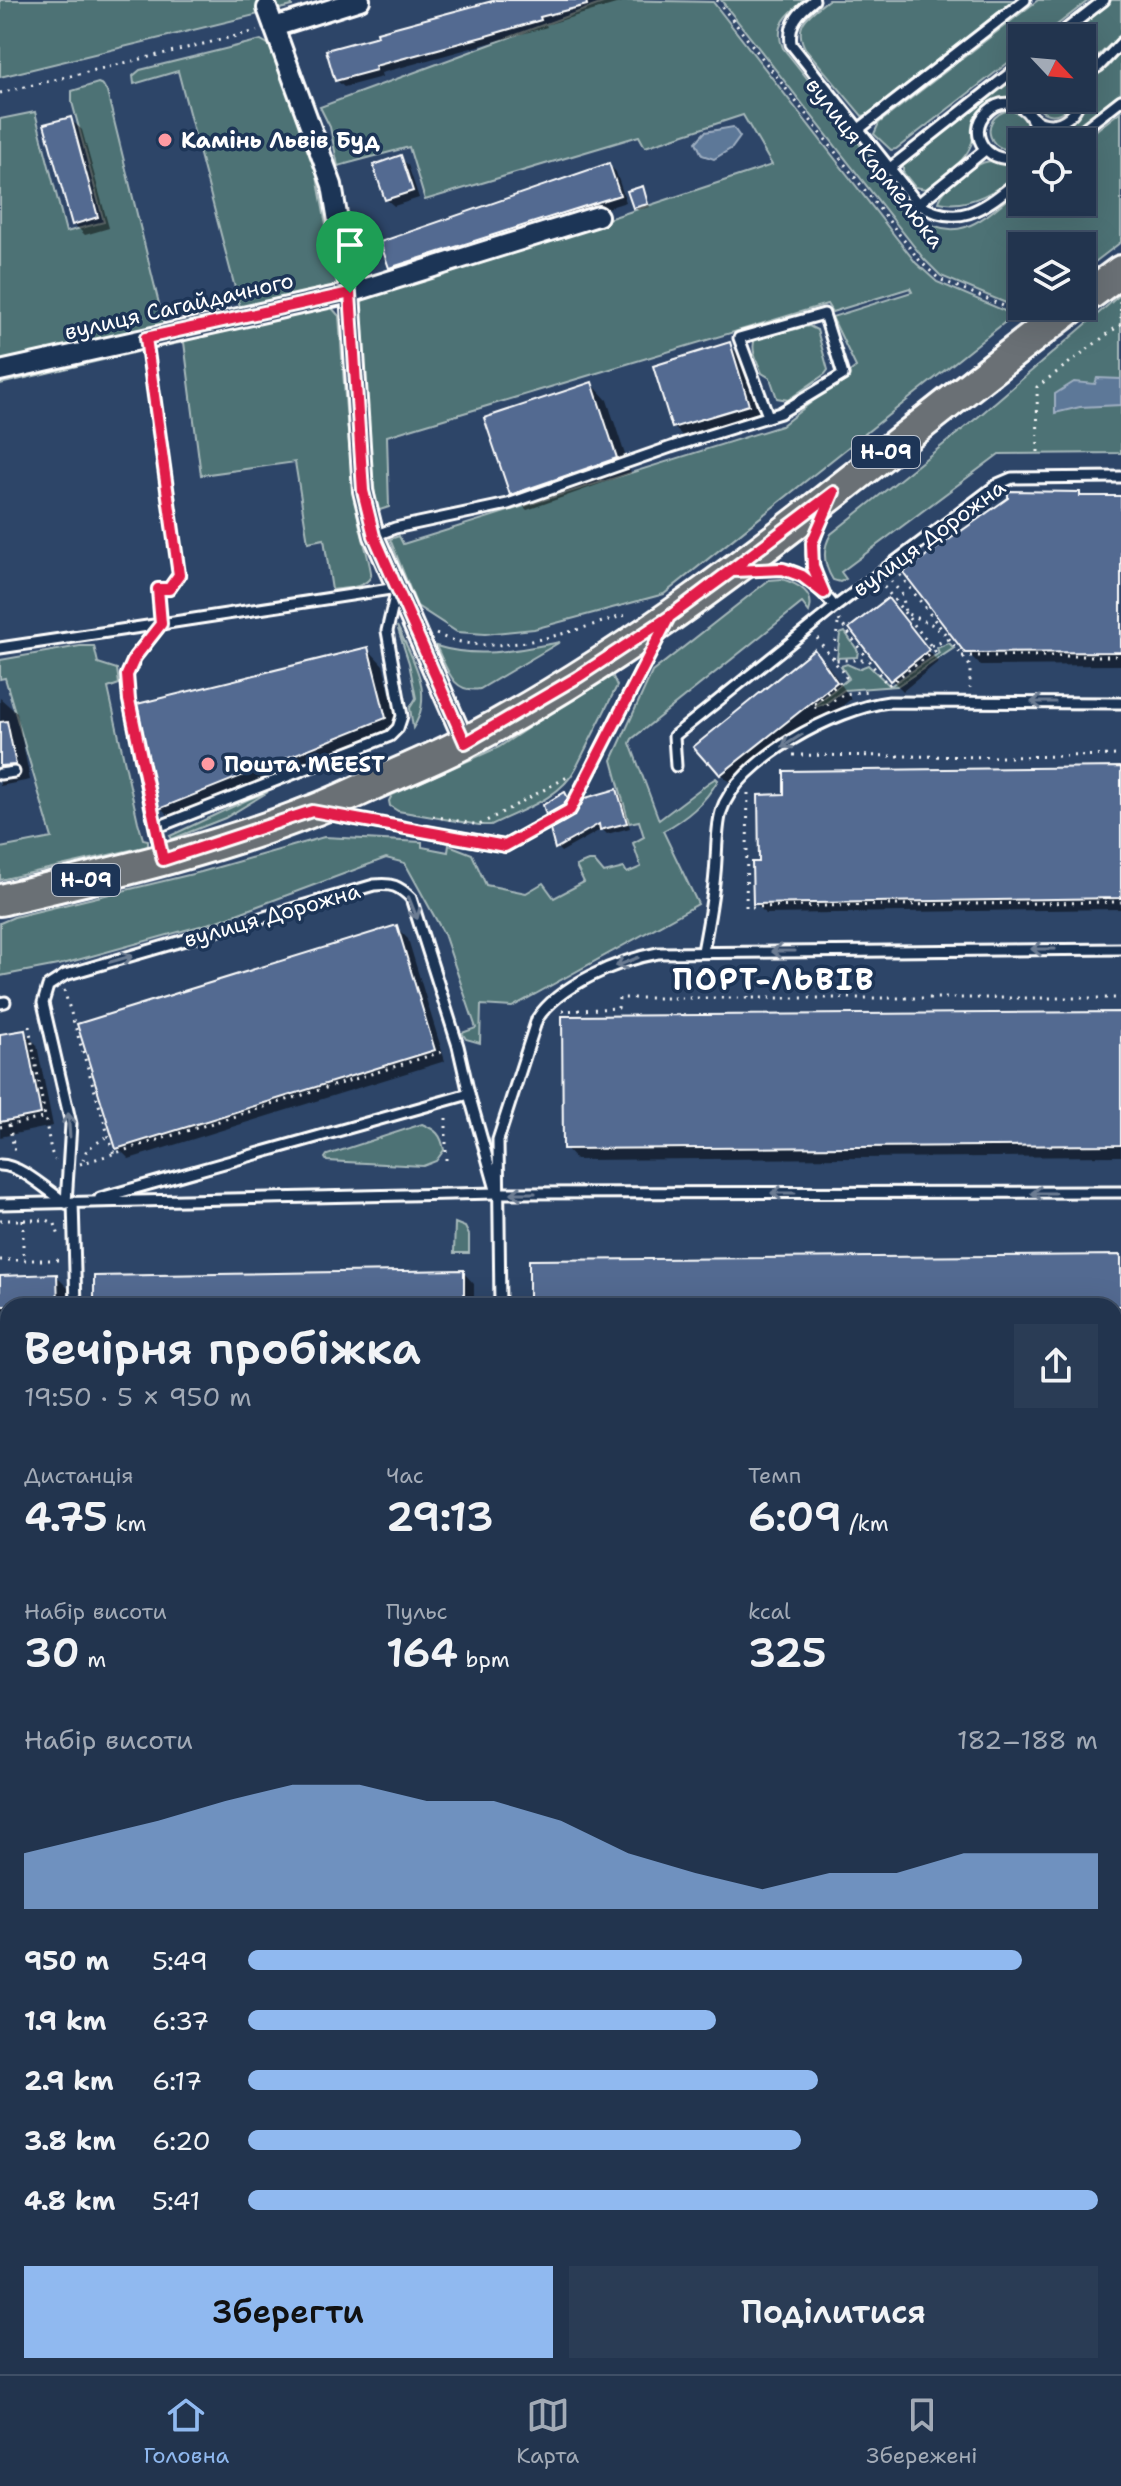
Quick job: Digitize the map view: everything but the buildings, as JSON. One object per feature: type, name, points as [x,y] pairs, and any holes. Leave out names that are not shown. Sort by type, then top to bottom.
[{"type":"main road","points":[[1096,290],[1121,271]]},
{"type":"main road","name":"вулиця Дорожна","points":[[0,900],[163,860],[312,811],[465,743],[578,677],[669,617],[1056,320]]},
{"type":"street","points":[[274,27],[360,0]]},
{"type":"street","points":[[267,8],[332,185],[350,293],[363,491],[374,536],[465,743]]},
{"type":"street","name":"вулиця Сагайдачного","points":[[0,371],[350,293],[598,216]]},
{"type":"lane","points":[[814,0],[795,18],[789,32],[791,44],[918,204],[942,215],[958,216],[972,213],[1008,189]]},
{"type":"lane","points":[[859,129],[1025,0]]},
{"type":"lane","points":[[1073,24],[1104,0]]},
{"type":"lane","points":[[1096,68],[1121,43]]},
{"type":"lane","points":[[890,168],[1008,75]]},
{"type":"lane","points":[[1085,128],[1121,100]]},
{"type":"lane","points":[[1008,159],[1004,160],[985,150],[980,140],[982,117],[990,109],[1012,103],[1022,107],[1038,121],[1048,124],[1059,123],[1074,112]]},
{"type":"lane","points":[[1030,114],[1035,128]]},
{"type":"lane","points":[[918,204],[985,150]]},
{"type":"lane","points":[[374,536],[395,528],[508,504],[780,413],[843,375],[824,314],[739,338],[768,416]]},
{"type":"lane","points":[[146,338],[179,575],[169,589],[158,589],[161,624],[135,657],[127,675],[129,700],[163,860]]},
{"type":"lane","name":"вулиця Дорожна","points":[[676,766],[674,736],[835,607],[998,484],[1012,478],[1121,477]]},
{"type":"lane","name":"вулиця Дорожна","points":[[824,593],[813,567],[812,543],[834,492]]},
{"type":"lane","name":"вулиця Дорожна","points":[[732,571],[783,569],[802,576],[824,593],[835,607]]},
{"type":"lane","points":[[0,648],[397,588],[387,631],[402,716],[398,728],[390,736],[155,828]]},
{"type":"lane","points":[[312,811],[505,846],[570,810],[669,617]]},
{"type":"lane","points":[[703,951],[713,899],[721,814],[732,787],[753,766],[806,732],[856,709],[889,702],[1121,703]]},
{"type":"lane","points":[[0,774],[14,772]]},
{"type":"lane","name":"вулиця Дорожна","points":[[75,1298],[69,1203],[71,1124],[43,1003],[48,986],[65,975],[374,885],[388,883],[399,886],[411,898],[458,1046],[497,1193]]},
{"type":"lane","points":[[500,1298],[498,1140],[537,1019],[545,1006],[586,980],[633,959],[658,953],[1121,949]]},
{"type":"lane","points":[[85,1202],[469,1094]]},
{"type":"lane","points":[[0,1165],[9,1165],[25,1173],[69,1203]]},
{"type":"lane","points":[[0,1204],[497,1193],[1121,1192]]},
{"type":"path","name":"вулиця Кармелюка","points":[[717,0],[920,261],[939,279],[1008,307]]},
{"type":"path","points":[[0,93],[274,27]]},
{"type":"path","points":[[1038,452],[1037,387],[1121,321],[1120,301]]},
{"type":"path","points":[[897,572],[970,666],[970,690]]},
{"type":"path","points":[[889,579],[903,596],[905,613]]},
{"type":"path","points":[[833,660],[839,620],[888,685],[935,651],[882,585]]},
{"type":"path","points":[[905,613],[931,624],[949,639]]},
{"type":"path","points":[[425,629],[453,642],[478,646],[533,640],[626,615]]},
{"type":"path","points":[[816,638],[846,677],[812,706],[821,709]]},
{"type":"path","points":[[931,646],[949,639]]},
{"type":"path","points":[[962,656],[1121,656]]},
{"type":"path","points":[[833,660],[868,660]]},
{"type":"path","points":[[796,748],[786,755],[1121,755]]},
{"type":"path","points":[[433,816],[479,825],[573,774],[576,768]]},
{"type":"path","points":[[749,785],[746,907],[1121,902]]},
{"type":"path","points":[[748,962],[748,998]]},
{"type":"path","points":[[64,990],[114,1154]]},
{"type":"path","points":[[556,1014],[618,1008],[619,998],[1121,998]]},
{"type":"path","points":[[29,1026],[51,1151],[54,1160],[61,1166]]},
{"type":"path","points":[[108,1136],[87,1149],[79,1165],[445,1051],[446,1059]]},
{"type":"path","points":[[0,1127],[45,1118]]},
{"type":"path","points":[[446,1118],[446,1164]]},
{"type":"path","points":[[9,1125],[15,1153]]},
{"type":"path","points":[[0,1220],[47,1220],[55,1224],[59,1236]]},
{"type":"path","points":[[23,1220],[23,1260]]},
{"type":"path","points":[[0,1260],[60,1260],[60,1248]]},
{"type":"green space","points":[[0,0],[291,0],[292,6],[0,77]]},
{"type":"green space","points":[[611,0],[713,2],[916,263],[937,282],[1008,312],[1008,320],[664,594],[534,629],[485,634],[457,632],[417,606],[390,539],[399,536],[403,544],[781,426],[856,367],[832,317],[912,292],[910,288],[832,312],[827,304],[387,436],[389,507],[377,511],[362,385],[362,295],[772,165],[743,115],[645,147],[639,136],[425,200],[409,147],[338,166],[330,127],[320,107]]},
{"type":"green space","points":[[721,0],[805,0],[788,15],[781,27],[783,48],[916,215],[946,229],[972,224],[1008,198],[1008,216],[1096,216],[1096,130],[1121,111],[1121,242],[1096,261],[1096,232],[1008,232],[1008,304],[941,276],[924,259]]},
{"type":"green space","points":[[828,0],[1014,0],[862,116],[805,48],[802,40],[805,20]]},
{"type":"green space","points":[[1038,0],[1089,0],[1058,24],[1008,24],[1008,63],[896,149],[891,150],[874,134],[879,123]]},
{"type":"green space","points":[[1111,0],[1121,0],[1121,34],[1096,58],[1096,24],[1080,24]]},
{"type":"green space","points":[[261,40],[273,47],[316,171],[337,283],[334,287],[244,308],[240,307],[178,71],[134,84],[133,76],[140,70]]},
{"type":"green space","points":[[1121,52],[1121,92],[1096,112],[1096,75]]},
{"type":"green space","points":[[1008,81],[1008,97],[993,102],[979,115],[968,152],[952,170],[926,189],[915,187],[903,172],[908,159]]},
{"type":"green space","points":[[98,83],[107,92],[164,324],[0,364],[0,119],[35,112],[66,232],[104,222],[72,102],[72,91]]},
{"type":"green space","points":[[1008,110],[1017,112],[1028,125],[1028,128],[1008,128],[1008,149],[1001,148],[991,137],[992,121],[998,114]]},
{"type":"green space","points":[[1080,112],[1096,112],[1076,128],[1054,128],[1068,122]]},
{"type":"green space","points":[[983,163],[1008,164],[1008,181],[973,200],[939,202],[960,177]]},
{"type":"green space","points":[[1121,294],[1121,453],[999,454],[841,572],[846,579],[840,582],[833,580],[825,557],[831,534],[978,417],[1091,320],[1096,320],[1096,316]]},
{"type":"green space","points":[[325,306],[332,308],[339,316],[355,492],[371,572],[368,580],[359,586],[332,590],[324,539],[308,542],[295,462],[201,475],[184,342],[150,349],[152,344]]},
{"type":"green space","points":[[809,326],[817,330],[828,370],[788,400],[777,398],[770,378],[762,373],[757,361],[753,348],[755,339]]},
{"type":"green space","points":[[141,346],[137,352],[0,384],[0,379]]},
{"type":"green space","points":[[782,579],[804,590],[810,600],[809,612],[802,603],[630,743],[659,820],[708,783],[716,778],[718,780],[694,810],[663,831],[698,904],[512,1007],[481,1005],[480,1043],[466,1039],[462,1033],[476,1028],[444,934],[405,863],[386,858],[218,921],[63,964],[0,976],[0,923],[324,837],[422,842],[422,847],[448,852],[449,845],[472,854],[486,885],[526,893],[543,883],[554,898],[584,882],[576,866],[588,861],[594,861],[604,873],[624,868],[627,873],[641,867],[633,843],[644,837],[639,821],[629,823],[612,760],[652,672],[769,580]]},
{"type":"green space","points":[[397,626],[415,664],[422,689],[419,715],[413,728],[410,708],[416,698]]},
{"type":"green space","points":[[845,632],[858,651],[857,657],[837,658],[840,634]]},
{"type":"green space","points":[[560,642],[480,689],[457,683],[447,671],[436,646],[483,653]]},
{"type":"green space","points":[[949,643],[954,648],[897,686],[844,690],[826,703],[816,704],[849,678],[841,666],[847,664],[858,669],[868,665],[890,686],[939,653],[937,648]]},
{"type":"green space","points":[[94,646],[98,663],[117,669],[119,684],[108,688],[138,822],[148,846],[0,880],[0,848],[52,838],[5,678],[0,679],[0,660]]},
{"type":"green space","points":[[606,676],[613,677],[617,686],[576,768],[550,796],[491,825],[398,811],[390,806],[392,795],[499,747]]},
{"type":"green space","points":[[268,792],[225,818],[172,839],[170,836],[249,799]]},
{"type":"green space","points":[[422,1124],[437,1133],[444,1150],[436,1161],[423,1166],[327,1161],[325,1158],[327,1155]]},
{"type":"green space","points":[[455,1223],[465,1227],[469,1235],[469,1253],[454,1253]]},
{"type":"water","points":[[733,127],[740,137],[732,148],[714,159],[702,155],[696,142],[705,132]]},
{"type":"water","points":[[1097,378],[1121,379],[1121,405],[1080,407],[1055,413],[1055,394],[1074,382],[1095,384]]},
{"type":"place","name":"Камінь Львів Буд","points":[[165,140]]},
{"type":"place","name":"Пошта MEEST","points":[[208,764]]},
{"type":"district","name":"ПОРТ-ЛЬВІВ","points":[[774,979]]},
{"type":"route","points":[[350,293],[146,338],[179,575],[169,589],[158,589],[161,624],[135,657],[127,675],[129,700],[163,860],[312,811],[505,846],[570,810],[669,617],[732,571],[783,569],[802,576],[824,593],[813,567],[812,543],[834,492],[669,617],[578,677],[465,743],[374,536],[363,491],[350,293]]}]
